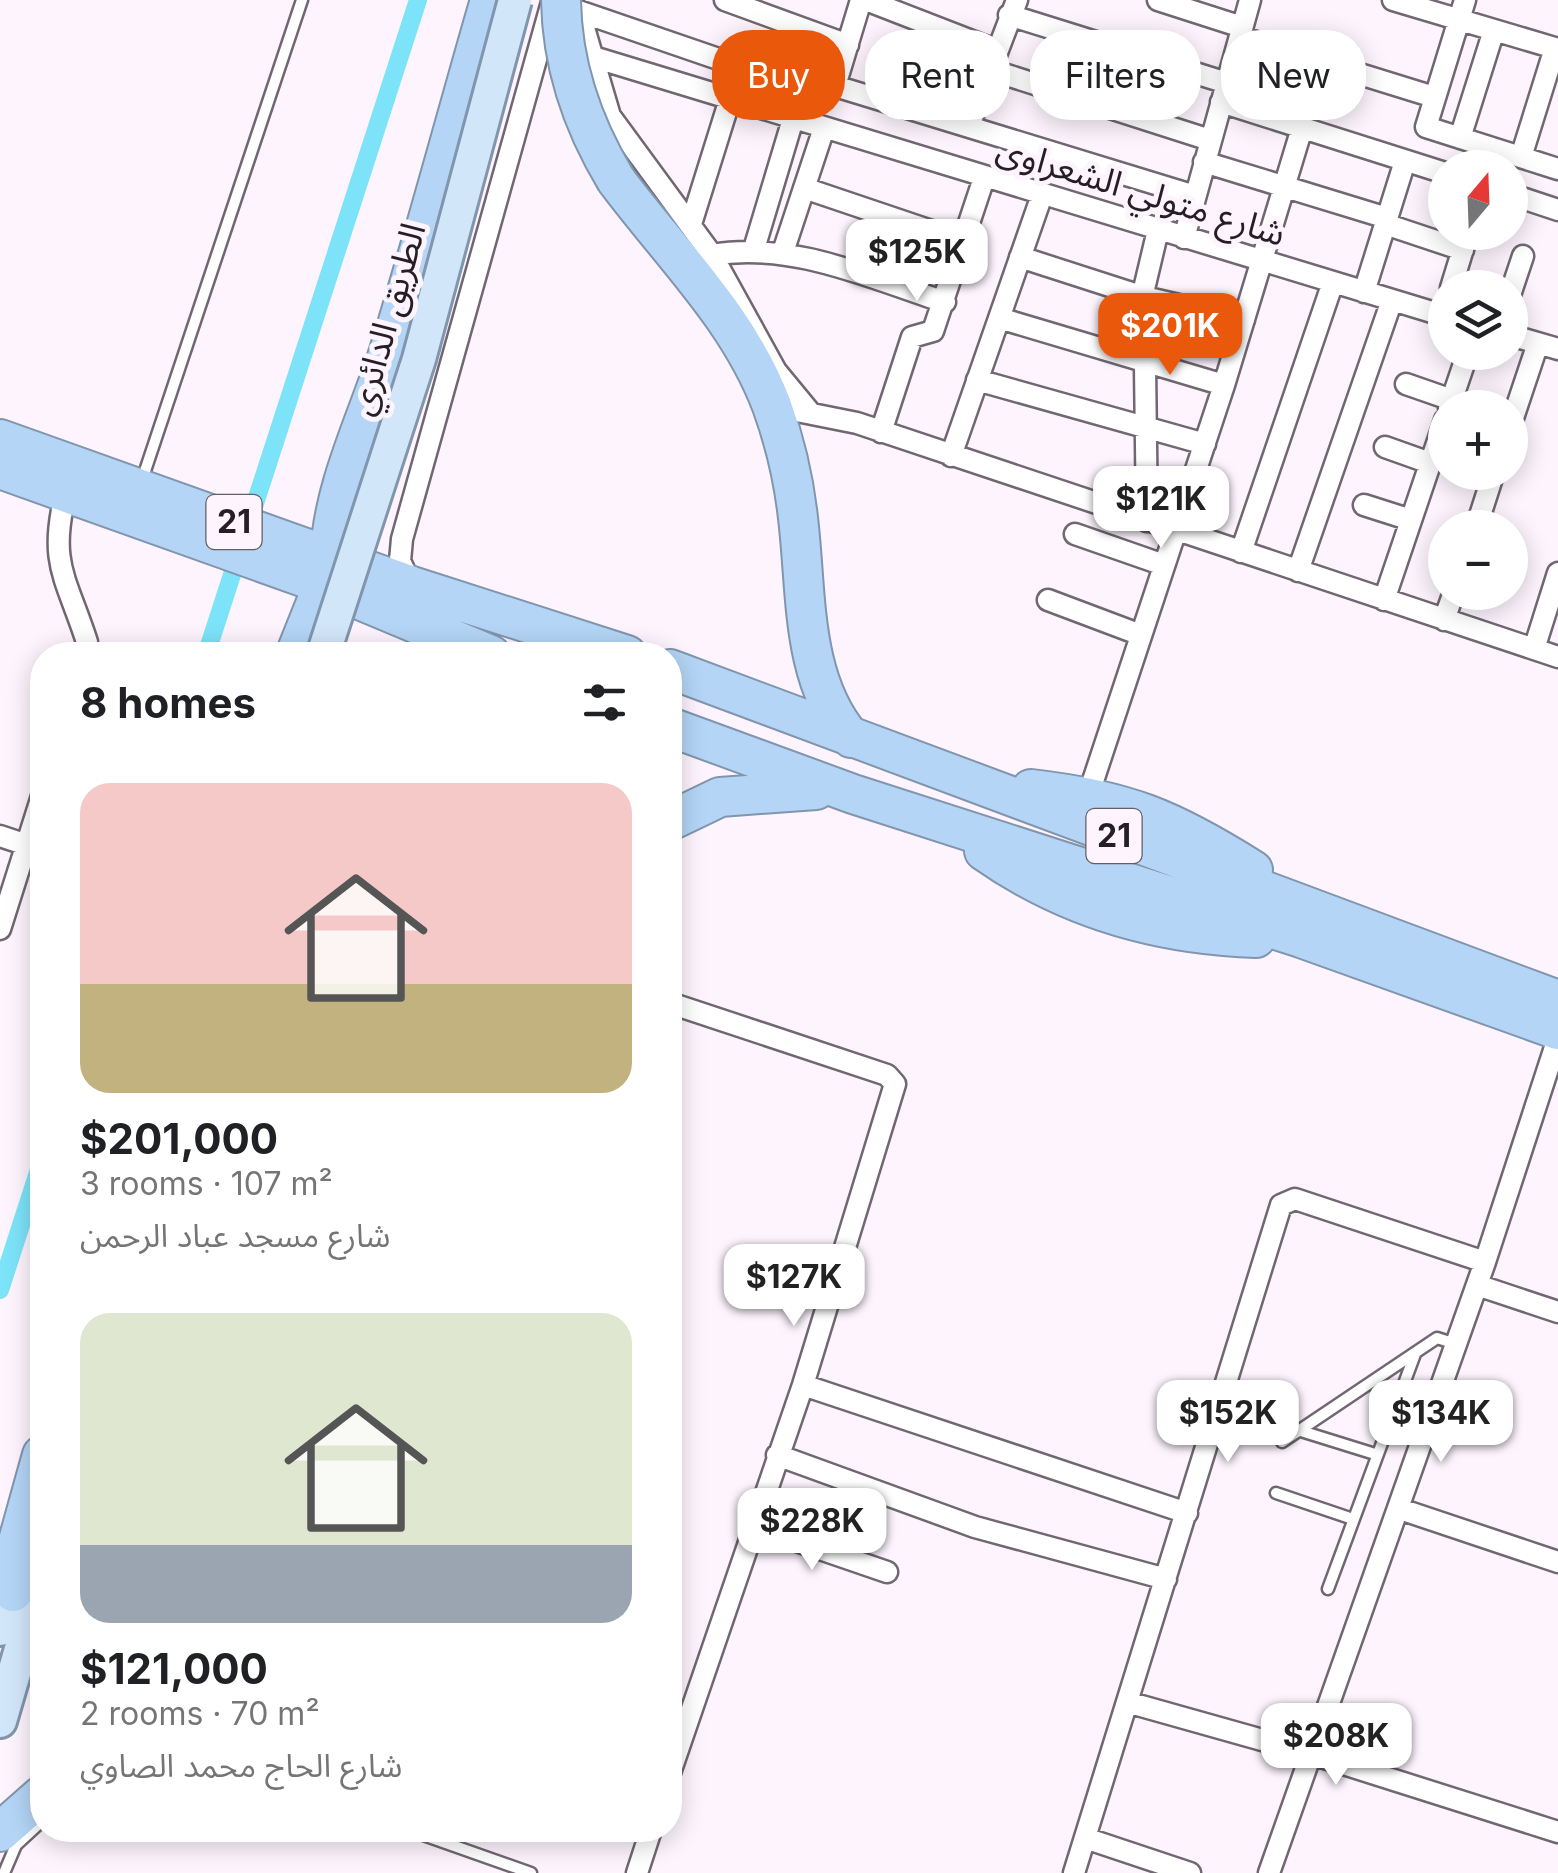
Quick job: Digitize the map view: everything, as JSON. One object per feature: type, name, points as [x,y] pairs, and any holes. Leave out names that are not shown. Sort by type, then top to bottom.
[{"type":"highway","points":[[299,642],[346,473],[371,409],[456,128],[490,0]]},
{"type":"highway","points":[[555,2],[576,98],[616,180],[791,408],[806,613],[820,676],[837,721],[851,738]]},
{"type":"highway","name":"21","points":[[0,439],[322,569],[461,642]]},
{"type":"highway","name":"21","points":[[0,469],[66,492],[141,499]]},
{"type":"highway","name":"21","points":[[322,569],[412,586],[586,642]]},
{"type":"highway","points":[[428,628],[449,642]]},
{"type":"highway","name":"21","points":[[682,674],[970,783],[1558,1030]]},
{"type":"highway","points":[[682,731],[950,826],[1028,879],[1114,916],[1206,936],[1304,924]]},
{"type":"highway","points":[[970,783],[1119,802],[1178,824],[1304,924]]},
{"type":"highway","points":[[682,815],[720,796],[754,791],[787,788],[853,794]]},
{"type":"highway","name":"21","points":[[1304,924],[1558,1000]]},
{"type":"highway","points":[[28,1585],[18,1541],[30,1498]]},
{"type":"highway","points":[[5,1837],[30,1809]]},
{"type":"main road","name":"الطريق الدائري","points":[[327,642],[419,359],[515,0]]},
{"type":"main road","name":"الطريق الدائري","points":[[346,642],[555,2]]},
{"type":"main road","points":[[0,1628],[28,1585]]},
{"type":"main road","points":[[0,1720],[28,1585]]},
{"type":"street","points":[[725,0],[848,45]]},
{"type":"street","points":[[845,54],[864,0],[928,30]]},
{"type":"street","points":[[1158,0],[1236,30]]},
{"type":"street","points":[[1242,30],[1250,0]]},
{"type":"street","points":[[1394,0],[1462,10],[1494,30],[1556,49],[1524,150]]},
{"type":"street","points":[[555,2],[590,56],[610,116],[712,255],[776,371],[791,408],[881,432],[1558,657]]},
{"type":"street","points":[[555,2],[712,57]]},
{"type":"street","points":[[412,586],[400,561],[402,539],[555,2]]},
{"type":"street","points":[[1013,7],[1221,91]]},
{"type":"street","points":[[1462,10],[1426,126],[1497,150]]},
{"type":"street","points":[[1460,138],[1494,30]]},
{"type":"street","name":"شارع متولي الشعراوى","points":[[590,56],[712,94]]},
{"type":"street","points":[[1010,67],[1210,140]]},
{"type":"street","points":[[1366,74],[1434,97]]},
{"type":"street","points":[[845,89],[1195,196]]},
{"type":"street","points":[[1184,238],[1221,102]]},
{"type":"street","points":[[690,224],[724,120]]},
{"type":"street","points":[[754,249],[793,120]]},
{"type":"street","name":"شارع متولي الشعراوى","points":[[796,120],[1428,308]]},
{"type":"street","points":[[969,126],[971,120]]},
{"type":"street","points":[[1285,120],[1428,168]]},
{"type":"street","points":[[783,252],[824,128]]},
{"type":"street","points":[[1088,796],[1224,385],[1302,128]]},
{"type":"street","points":[[1528,160],[1558,170]]},
{"type":"street","points":[[1364,292],[1405,161]]},
{"type":"street","points":[[1204,162],[1464,245],[1456,270]]},
{"type":"street","points":[[881,432],[912,337],[933,331],[945,302],[984,178]]},
{"type":"street","points":[[804,188],[964,242]]},
{"type":"street","points":[[951,456],[1042,195]]},
{"type":"street","points":[[1528,200],[1558,210]]},
{"type":"street","points":[[1146,521],[1144,296],[1158,230]]},
{"type":"street","points":[[712,255],[754,249],[783,252],[945,302]]},
{"type":"street","points":[[1518,270],[1522,256]]},
{"type":"street","points":[[1020,257],[1144,296],[1244,320]]},
{"type":"street","points":[[1240,552],[1333,282]]},
{"type":"street","points":[[1298,571],[1392,300]]},
{"type":"street","points":[[999,318],[1224,385]]},
{"type":"street","points":[[1527,390],[1548,346]]},
{"type":"street","points":[[978,380],[1205,444]]},
{"type":"street","points":[[1406,384],[1428,397]]},
{"type":"street","points":[[1385,447],[1428,462]]},
{"type":"street","points":[[1384,600],[1428,469]]},
{"type":"street","points":[[66,492],[56,530],[56,551],[85,642]]},
{"type":"street","points":[[1364,505],[1411,520]]},
{"type":"street","points":[[1074,534],[1164,565]]},
{"type":"street","points":[[1534,650],[1558,573]]},
{"type":"street","points":[[1048,600],[1142,635]]},
{"type":"street","points":[[1444,620],[1448,610]]},
{"type":"street","points":[[0,929],[30,835]]},
{"type":"street","points":[[0,836],[27,845]]},
{"type":"street","points":[[682,1006],[894,1081],[803,1385],[682,1738]]},
{"type":"street","points":[[1268,1873],[1400,1509],[1558,1038]]},
{"type":"street","points":[[1074,1873],[1280,1209],[1287,1199],[1485,1262]]},
{"type":"street","points":[[1477,1285],[1558,1312]]},
{"type":"street","points":[[803,1385],[1187,1514]]},
{"type":"street","points":[[777,1455],[975,1527],[1166,1579]]},
{"type":"street","points":[[1400,1509],[1558,1562]]},
{"type":"street","points":[[753,1526],[887,1572]]},
{"type":"street","points":[[1127,1702],[1312,1754],[1558,1832]]},
{"type":"street","points":[[1086,1838],[1190,1873]]},
{"type":"street","points":[[636,1873],[647,1842]]},
{"type":"lane","points":[[141,499],[302,0]]},
{"type":"lane","points":[[1282,1442],[1437,1338],[1456,1344]]},
{"type":"lane","points":[[1328,1588],[1415,1354]]},
{"type":"lane","points":[[1301,1430],[1376,1454]]},
{"type":"lane","points":[[1276,1493],[1353,1520]]},
{"type":"lane","points":[[4,1873],[5,1837],[30,1826]]},
{"type":"lane","points":[[442,1842],[531,1873]]},
{"type":"waterway","points":[[210,642],[418,0]]},
{"type":"waterway","points":[[0,1290],[30,1197]]}]
